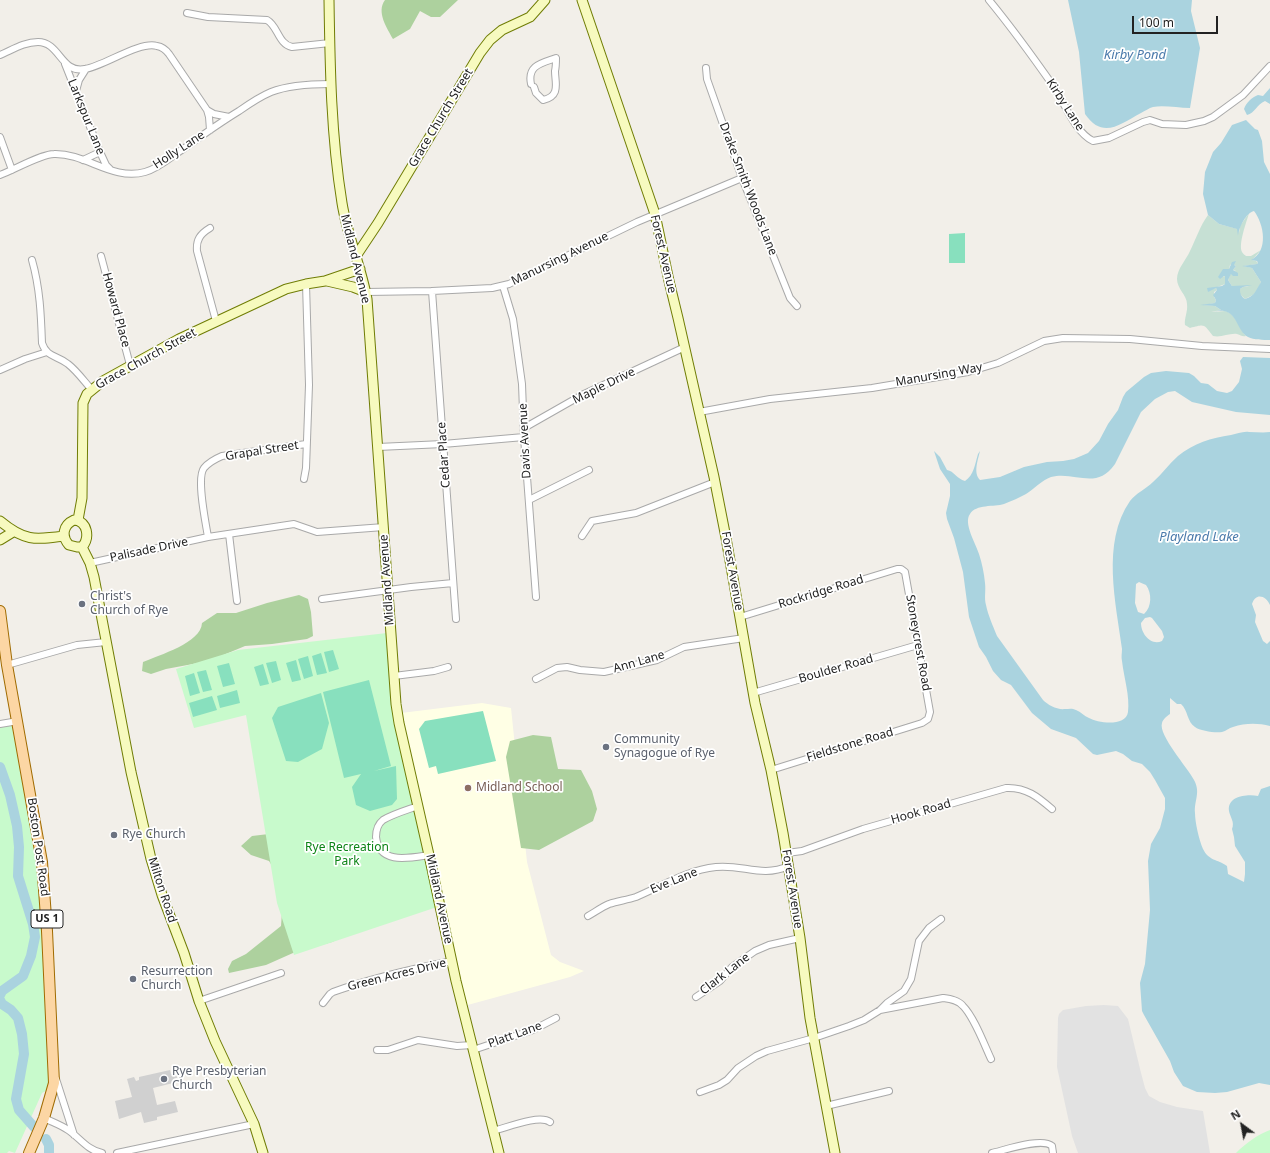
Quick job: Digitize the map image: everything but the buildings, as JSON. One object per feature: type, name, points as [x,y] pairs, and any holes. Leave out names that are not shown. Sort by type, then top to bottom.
[{"type":"main road","name":"Boston Post Road","points":[[0,611],[7,665],[18,721],[44,879],[55,1074],[53,1092],[29,1153]]},
{"type":"street","name":"Midland Avenue","points":[[329,0],[330,84],[334,143],[344,215],[366,292],[394,676],[399,723],[452,961],[499,1153]]},
{"type":"street","name":"Grace Church Street","points":[[356,256],[378,223],[403,179],[487,44],[502,30],[530,17],[545,0]]},
{"type":"street","name":"Forest Avenue","points":[[582,0],[655,214],[668,281],[685,347],[715,482],[753,693],[771,770],[787,853],[814,1038],[835,1153]]},
{"type":"street","name":"Kirby Lane","points":[[989,0],[1016,33],[1084,135],[1094,141],[1109,138],[1150,120],[1162,124],[1186,125],[1204,121],[1213,117],[1244,95],[1270,66]]},
{"type":"street","points":[[187,13],[208,17],[266,20],[274,26],[283,43],[287,46],[292,47],[330,44]]},
{"type":"street","name":"Larkspur Lane","points":[[0,55],[25,44],[43,42],[52,46],[64,62],[100,152],[106,165],[111,171]]},
{"type":"street","points":[[64,62],[74,69],[86,69],[139,48],[156,45],[166,50],[207,110],[210,130]]},
{"type":"street","points":[[556,58],[557,87],[553,94],[549,98],[543,100],[532,86],[530,77],[534,67],[556,58]]},
{"type":"street","name":"Drake Smith Woods Lane","points":[[706,68],[707,79],[742,178],[790,298],[797,306]]},
{"type":"street","points":[[76,92],[79,80],[86,69]]},
{"type":"street","name":"Holly Lane","points":[[0,175],[50,154],[61,154],[83,160],[111,171],[125,174],[146,171],[165,162],[229,117],[270,92],[306,84],[330,84]]},
{"type":"street","points":[[207,110],[214,114],[229,117]]},
{"type":"street","points":[[0,137],[12,170]]},
{"type":"street","points":[[83,160],[100,152]]},
{"type":"street","name":"Manursing Avenue","points":[[366,292],[432,291],[492,288],[503,286],[522,279],[637,222],[742,178]]},
{"type":"street","points":[[210,228],[200,235],[196,245],[216,321]]},
{"type":"street","name":"Howard Place","points":[[101,256],[130,365]]},
{"type":"street","points":[[32,260],[40,298],[42,343],[46,352],[68,364],[91,389]]},
{"type":"street","name":"Grace Church Street","points":[[78,520],[82,498],[83,403],[91,389],[102,381],[168,344],[216,321],[286,290],[306,284],[325,281],[360,269]]},
{"type":"street","name":"Grace Church Street","points":[[325,281],[353,287],[366,292]]},
{"type":"street","name":"Grapal Street","points":[[208,537],[200,482],[204,468],[212,461],[222,456],[306,444],[309,385],[306,284]]},
{"type":"street","name":"Davis Avenue","points":[[503,286],[513,319],[520,361],[536,597]]},
{"type":"street","name":"Cedar Place","points":[[432,291],[456,619]]},
{"type":"street","name":"Manursing Way","points":[[699,412],[770,399],[872,388],[968,372],[998,363],[1044,341],[1063,338],[1130,339],[1202,346],[1270,349]]},
{"type":"street","name":"Maple Drive","points":[[524,428],[582,395],[685,347]]},
{"type":"street","points":[[0,370],[46,352]]},
{"type":"street","points":[[378,447],[443,444],[524,437]]},
{"type":"street","points":[[304,479],[306,468],[306,444]]},
{"type":"street","points":[[529,500],[589,470]]},
{"type":"street","points":[[582,536],[592,521],[636,513],[715,482]]},
{"type":"street","points":[[74,520],[78,520],[84,526],[87,539],[82,546],[77,547],[69,545],[64,536],[67,525],[74,520]]},
{"type":"street","points":[[0,521],[13,532],[31,538],[42,539],[64,536]]},
{"type":"street","name":"Palisade Drive","points":[[90,563],[208,537],[294,524],[317,532],[384,527]]},
{"type":"street","points":[[0,540],[13,532]]},
{"type":"street","points":[[230,534],[237,601]]},
{"type":"street","name":"Milton Road","points":[[82,546],[90,563],[94,577],[131,772],[145,834],[162,895],[184,953],[199,1001],[215,1041],[254,1124],[263,1153]]},
{"type":"street","name":"Rockridge Road","points":[[740,617],[901,569]]},
{"type":"street","name":"Stoneycrest Road","points":[[901,569],[905,572],[930,712],[928,719]]},
{"type":"street","points":[[322,599],[453,583]]},
{"type":"street","name":"Ann Lane","points":[[536,679],[557,668],[567,667],[580,670],[604,672],[657,660],[684,647],[744,638]]},
{"type":"street","points":[[7,665],[76,645],[106,642]]},
{"type":"street","name":"Boulder Road","points":[[753,693],[918,645]]},
{"type":"street","points":[[394,676],[434,671],[448,667]]},
{"type":"street","name":"Fieldstone Road","points":[[771,770],[922,723],[928,719]]},
{"type":"street","points":[[0,724],[18,721]]},
{"type":"street","name":"Hook Road","points":[[787,853],[802,851],[863,829],[1006,788],[1018,788],[1031,793],[1052,809]]},
{"type":"street","points":[[418,806],[383,821],[377,828],[377,840],[382,852],[393,858],[429,855]]},
{"type":"street","name":"Eve Lane","points":[[588,916],[610,904],[622,902],[635,897],[692,872],[717,867],[752,871],[773,871],[789,866]]},
{"type":"street","points":[[700,1092],[719,1085],[727,1080],[738,1068],[756,1056],[767,1051],[814,1038],[854,1024],[880,1010],[904,991],[911,979],[919,940],[929,928],[940,919]]},
{"type":"street","name":"Clark Lane","points":[[696,997],[720,981],[732,967],[755,951],[769,944],[800,938]]},
{"type":"street","name":"Green Acres Drive","points":[[323,1003],[333,992],[357,983],[452,961]]},
{"type":"street","points":[[199,1001],[281,973]]},
{"type":"street","points":[[880,1010],[943,998],[952,1000],[963,1006],[970,1015],[991,1059]]},
{"type":"street","name":"Platt Lane","points":[[472,1047],[533,1030],[556,1018]]},
{"type":"street","points":[[377,1050],[388,1050],[418,1040],[472,1047]]},
{"type":"street","points":[[55,1074],[74,1134]]},
{"type":"street","points":[[826,1106],[889,1091]]},
{"type":"street","points":[[44,1118],[62,1126],[74,1134],[88,1147],[102,1153]]},
{"type":"street","points":[[493,1131],[532,1120],[550,1122]]},
{"type":"street","points":[[117,1153],[254,1124]]},
{"type":"street","points":[[992,1153],[1035,1143],[1049,1143],[1052,1146],[1054,1153]]},
{"type":"shaded area","points":[[1249,213],[1242,238],[1241,248],[1242,253],[1246,256],[1251,256],[1261,250],[1252,260],[1256,261],[1258,263],[1257,264],[1244,266],[1252,268],[1261,282],[1258,290],[1253,295],[1245,299],[1240,294],[1240,289],[1249,286],[1232,286],[1228,280],[1231,273],[1236,271],[1233,270],[1236,266],[1234,263],[1230,265],[1229,269],[1222,277],[1225,276],[1225,284],[1212,289],[1216,288],[1217,290],[1214,292],[1214,297],[1216,300],[1215,303],[1204,305],[1215,306],[1221,310],[1211,312],[1225,311],[1232,315],[1246,336],[1234,334],[1213,336],[1204,326],[1190,328],[1185,325],[1187,301],[1177,283],[1177,275],[1180,268],[1208,215],[1219,224],[1238,229],[1239,233],[1240,226]]},
{"type":"shaded area","name":"Midland School","points":[[482,703],[511,708],[527,862],[551,955],[560,962],[584,971],[570,977],[464,1006],[401,713]]},
{"type":"shaded area","points":[[1104,1005],[1118,1006],[1128,1019],[1145,1088],[1149,1096],[1160,1102],[1177,1107],[1203,1111],[1210,1153],[1078,1153],[1072,1136],[1057,1067],[1058,1018],[1059,1014],[1063,1010]]},
{"type":"shaded area","points":[[170,1070],[171,1074],[176,1073],[177,1078],[173,1079],[173,1083],[153,1088],[157,1105],[175,1101],[178,1112],[157,1117],[157,1120],[144,1123],[141,1112],[119,1119],[115,1101],[132,1097],[127,1079],[134,1077],[136,1081],[139,1080],[139,1077]]},
{"type":"green space","points":[[385,0],[458,0],[440,17],[431,17],[420,11],[410,29],[393,39],[383,20],[382,10]]},
{"type":"green space","points":[[965,233],[965,263],[949,263],[949,234]]},
{"type":"green space","points":[[299,595],[308,599],[311,612],[313,636],[307,639],[245,646],[209,661],[166,669],[151,674],[142,671],[143,662],[168,652],[195,637],[200,630],[202,623],[217,613],[236,613]]},
{"type":"green space","name":"Rye Recreation Park","points":[[387,633],[437,907],[294,955],[277,903],[246,715],[194,728],[176,669],[238,650]]},
{"type":"green space","points":[[333,650],[339,669],[329,672],[324,652]]},
{"type":"green space","points":[[321,653],[327,673],[317,675],[312,656]]},
{"type":"green space","points":[[308,656],[313,676],[304,679],[298,659]]},
{"type":"green space","points":[[296,660],[301,680],[292,682],[286,663]]},
{"type":"green space","points":[[276,661],[281,680],[272,683],[266,663]]},
{"type":"green space","points":[[229,663],[235,684],[223,687],[217,666]]},
{"type":"green space","points":[[263,664],[269,684],[260,686],[254,667]]},
{"type":"green space","points":[[206,670],[212,690],[203,692],[197,672]]},
{"type":"green space","points":[[194,673],[200,693],[190,696],[185,676]]},
{"type":"green space","points":[[369,680],[391,766],[374,771],[396,766],[397,799],[392,805],[370,811],[356,805],[352,787],[361,774],[344,778],[323,692]]},
{"type":"green space","points":[[237,690],[240,703],[220,708],[217,696]]},
{"type":"green space","points":[[321,693],[329,723],[322,749],[298,762],[286,761],[272,718],[278,707]]},
{"type":"green space","points":[[212,696],[217,710],[193,717],[189,703]]},
{"type":"green space","points":[[483,711],[496,761],[438,774],[436,766],[429,768],[419,729],[425,721]]},
{"type":"green space","points":[[15,724],[37,857],[47,1010],[50,1089],[42,1093],[15,1153],[9,1151],[7,1153],[0,1153],[0,726]]},
{"type":"green space","points":[[533,735],[551,737],[558,769],[581,770],[592,791],[597,809],[593,821],[539,850],[521,848],[506,757],[510,741]]},
{"type":"green space","points":[[277,833],[357,931],[332,942],[293,953],[266,965],[229,973],[228,969],[232,961],[246,954],[281,926],[284,885],[269,861],[251,855],[241,846],[252,836]]},
{"type":"green space","points":[[1270,1130],[1270,1153],[1236,1153],[1252,1140]]},
{"type":"water","name":"Kirby Pond","points":[[1068,0],[1192,0],[1191,11],[1200,48],[1190,108],[1157,106],[1148,109],[1119,125],[1105,128],[1092,122],[1085,114],[1079,52]]},
{"type":"water","points":[[1270,88],[1270,104],[1265,101],[1247,115],[1244,109],[1248,102],[1258,95],[1263,96]]},
{"type":"water","points":[[1246,120],[1258,130],[1262,141],[1264,162],[1270,174],[1270,340],[1248,337],[1244,334],[1235,319],[1229,313],[1221,311],[1208,313],[1221,310],[1215,306],[1200,305],[1215,303],[1216,300],[1213,295],[1217,290],[1216,288],[1208,292],[1207,288],[1222,286],[1225,284],[1225,276],[1220,279],[1218,277],[1223,269],[1229,269],[1232,262],[1236,261],[1234,265],[1236,266],[1233,270],[1238,273],[1238,276],[1233,276],[1231,274],[1228,280],[1232,286],[1252,285],[1240,289],[1241,295],[1245,299],[1253,294],[1261,282],[1252,268],[1242,266],[1258,263],[1257,261],[1251,260],[1257,256],[1263,237],[1260,223],[1254,211],[1248,214],[1243,221],[1238,236],[1237,229],[1219,224],[1208,215],[1203,194],[1205,172],[1213,152],[1221,143],[1232,125]]},
{"type":"water","name":"Playland Lake","points":[[1243,357],[1270,358],[1270,415],[1236,412],[1192,402],[1175,391],[1168,392],[1155,399],[1141,412],[1115,464],[1108,472],[1100,477],[1093,478],[1069,476],[1051,477],[1041,482],[1026,494],[1012,501],[1000,505],[986,506],[976,509],[968,518],[969,528],[981,561],[985,583],[985,602],[989,617],[997,636],[1043,700],[1056,708],[1075,709],[1093,720],[1117,722],[1126,717],[1128,712],[1128,693],[1122,660],[1113,574],[1113,554],[1121,518],[1132,498],[1153,482],[1184,451],[1197,444],[1242,432],[1270,432],[1270,605],[1266,599],[1261,597],[1256,598],[1252,604],[1256,615],[1255,622],[1263,641],[1267,644],[1270,641],[1270,726],[1261,724],[1247,724],[1233,727],[1223,732],[1200,730],[1192,725],[1185,709],[1181,704],[1177,704],[1170,698],[1170,714],[1162,723],[1164,735],[1196,785],[1196,826],[1205,853],[1211,858],[1227,866],[1228,874],[1244,882],[1245,862],[1235,846],[1232,829],[1233,822],[1229,811],[1229,806],[1234,799],[1249,795],[1258,796],[1261,789],[1270,786],[1270,1085],[1259,1083],[1227,1092],[1215,1093],[1197,1092],[1183,1086],[1142,1011],[1140,983],[1145,964],[1150,910],[1148,861],[1151,844],[1160,828],[1165,809],[1165,798],[1150,772],[1142,764],[1132,761],[1116,751],[1097,755],[1093,754],[1076,738],[1051,729],[1032,713],[1011,685],[1001,680],[993,671],[979,647],[969,617],[963,572],[946,513],[950,496],[950,484],[940,469],[934,451],[940,457],[947,470],[965,481],[972,472],[980,451],[976,470],[980,480],[1000,477],[1024,467],[1047,462],[1074,459],[1088,453],[1099,441],[1108,424],[1118,410],[1126,392],[1144,377],[1151,373],[1166,371],[1189,373],[1201,383],[1208,384],[1217,391],[1227,393],[1232,391],[1239,382],[1242,369],[1240,361]],"holes":[[[1139,582],[1146,585],[1150,596],[1149,608],[1144,614],[1138,612],[1135,603],[1136,584]],[[1150,617],[1162,631],[1164,637],[1162,641],[1154,642],[1145,635],[1141,627],[1141,623],[1145,618]]]},
{"type":"waterway","points":[[0,767],[10,795],[17,826],[19,847],[18,876],[33,924],[35,937],[31,956],[23,976],[2,991],[0,995]]},
{"type":"waterway","points":[[0,1000],[2,1004],[11,1010],[18,1018],[22,1034],[24,1054],[16,1099],[19,1110],[34,1127]]},
{"type":"waterway","points":[[46,1139],[49,1145],[49,1153]]},
{"type":"place","name":"Christ's Church of Rye","points":[[82,604]]},
{"type":"place","name":"Community Synagogue of Rye","points":[[606,747]]},
{"type":"place","name":"Midland School","points":[[468,788]]},
{"type":"place","name":"Rye Church","points":[[114,835]]},
{"type":"place","name":"Resurrection Church","points":[[133,979]]},
{"type":"place","name":"Rye Presbyterian Church","points":[[164,1079]]}]
